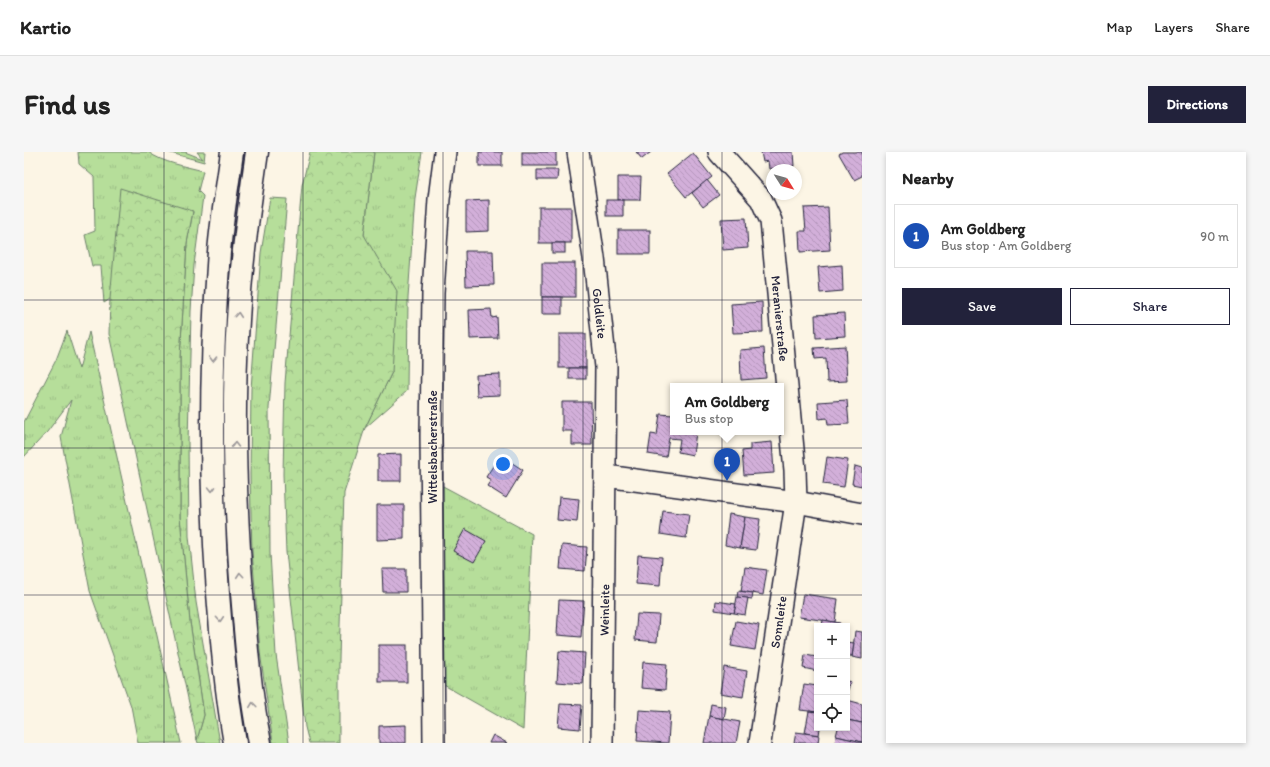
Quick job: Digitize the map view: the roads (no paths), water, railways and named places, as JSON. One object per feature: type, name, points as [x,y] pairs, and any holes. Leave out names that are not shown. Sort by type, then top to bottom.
[{"type":"highway","points":[[216,152],[215,172],[218,265],[211,420],[213,528],[224,665],[235,743]]},
{"type":"highway","points":[[218,265],[232,152]]},
{"type":"highway","points":[[257,152],[245,240],[238,320],[235,419],[237,529],[245,636],[255,719],[260,743]]},
{"type":"street","name":"Wittelsbacherstraße","points":[[434,743],[431,436],[433,293],[439,199],[445,152]]},
{"type":"street","name":"Goldleite","points":[[578,152],[594,258],[606,367],[606,476]]},
{"type":"street","name":"Meranierstraße","points":[[719,152],[761,199],[771,221],[795,470],[796,502]]},
{"type":"street","points":[[606,476],[796,502],[862,514]]},
{"type":"street","name":"Weinleite","points":[[602,743],[606,476]]},
{"type":"street","name":"Sonnleite","points":[[760,743],[796,502]]},
{"type":"place","name":"Am Goldberg","points":[[727,481]]}]
